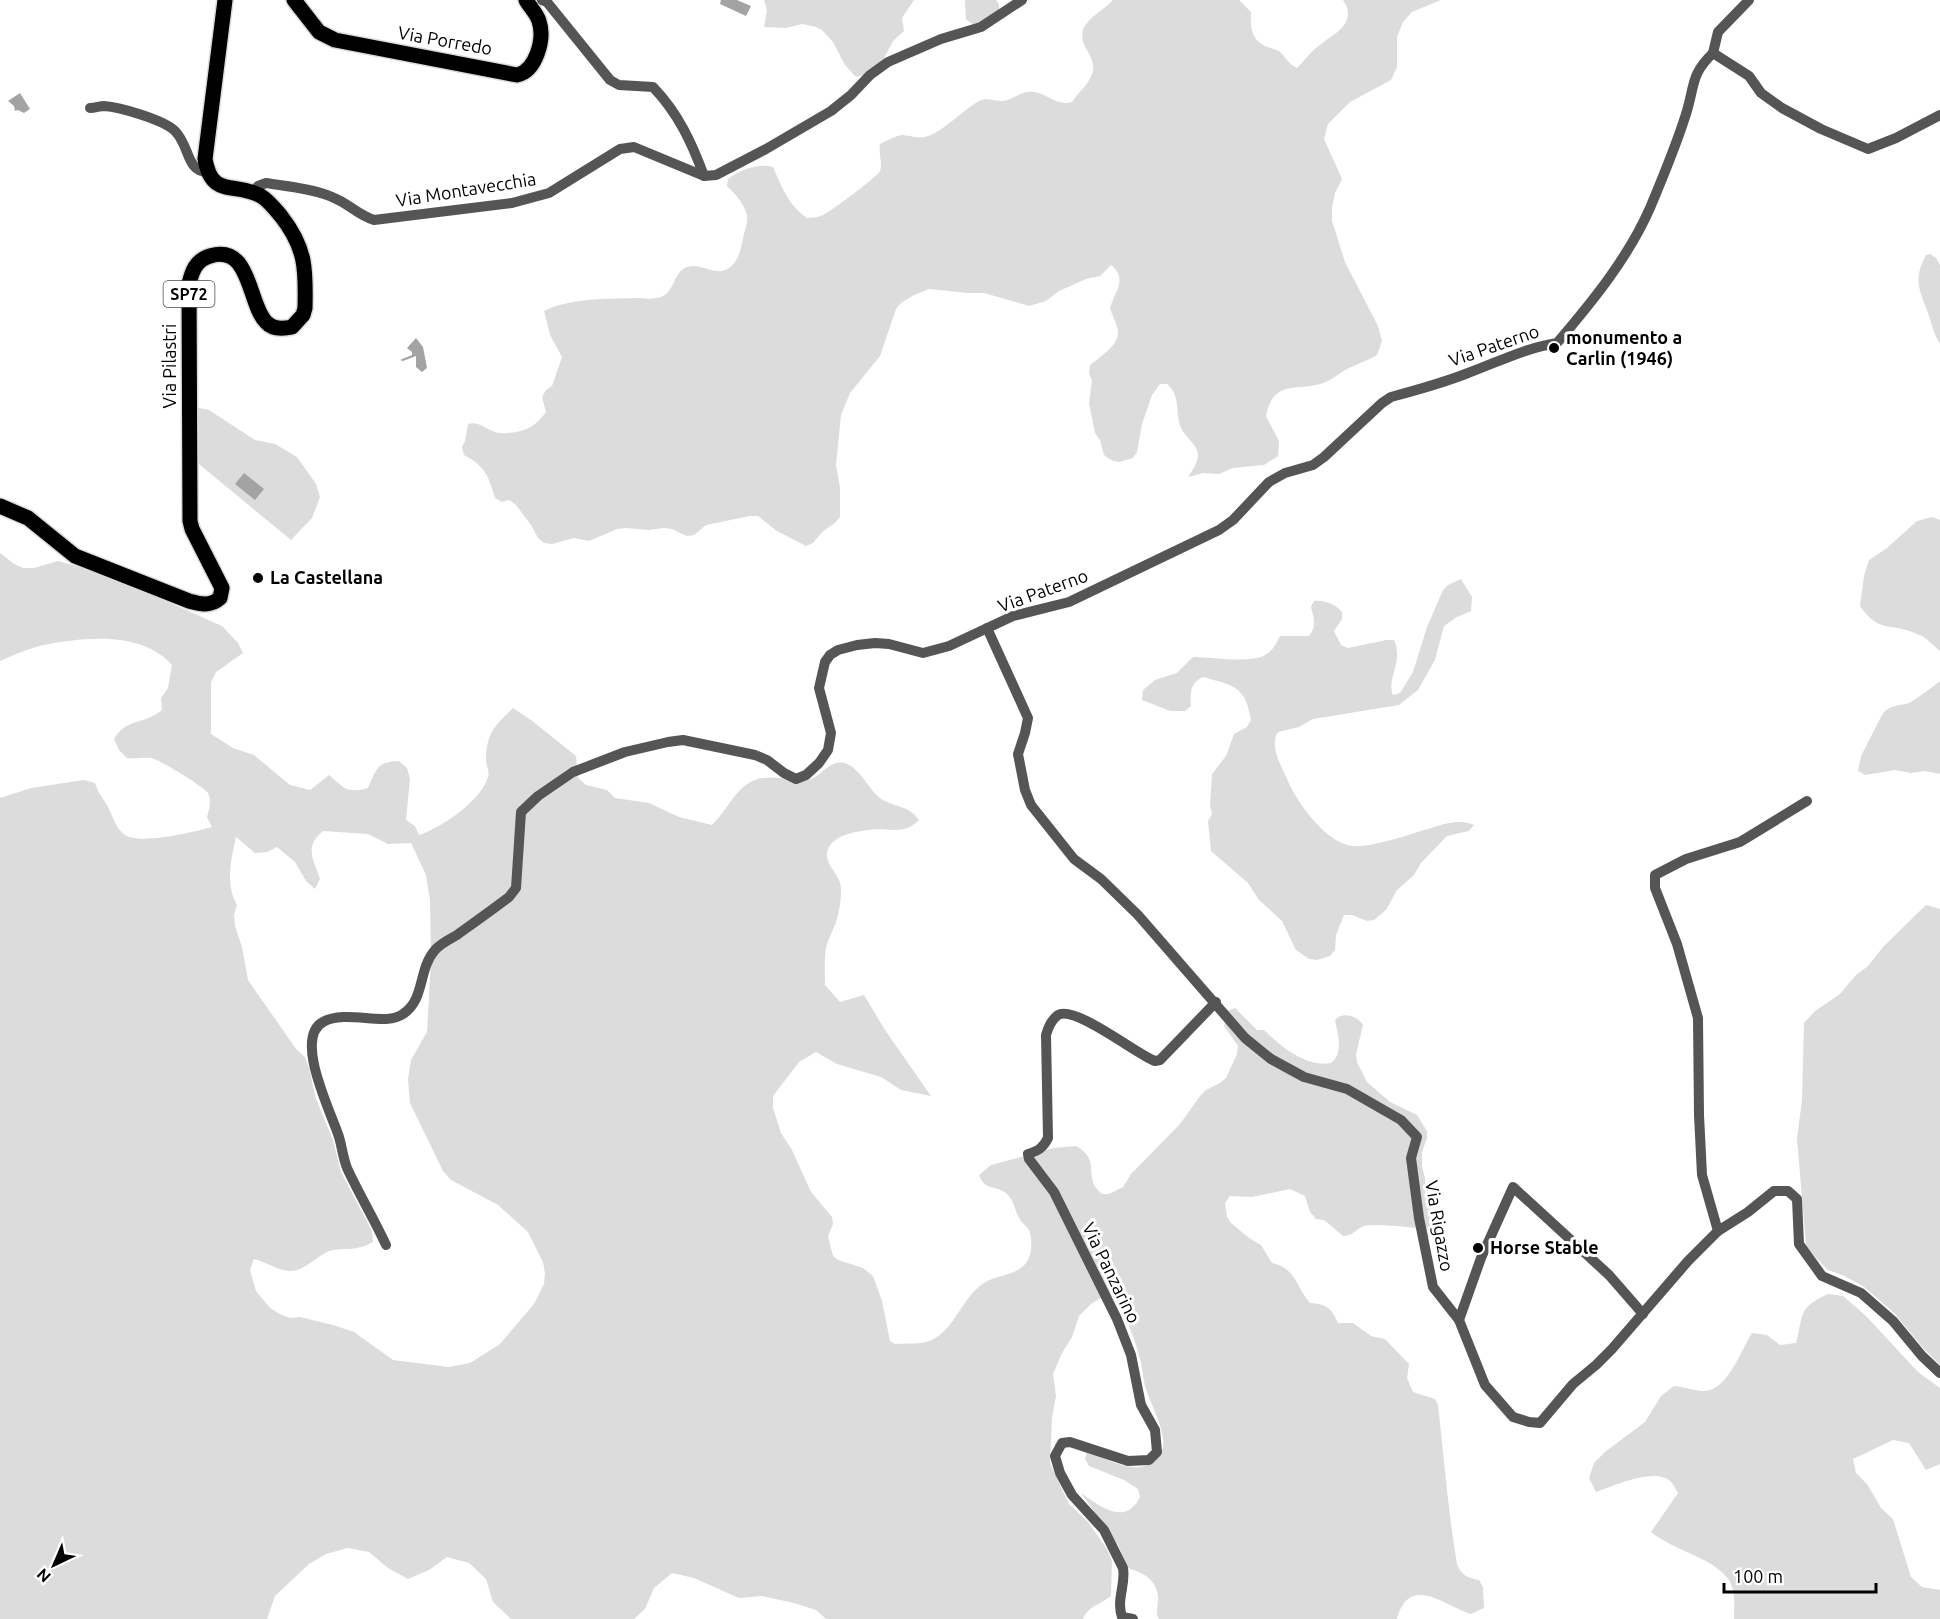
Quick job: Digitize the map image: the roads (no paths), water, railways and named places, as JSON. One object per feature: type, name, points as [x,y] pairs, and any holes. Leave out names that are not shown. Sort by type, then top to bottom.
[{"type":"main road","points":[[207,172],[205,159],[225,0]]},
{"type":"main road","name":"Via Porredo","points":[[294,0],[319,32],[335,40],[517,75],[527,71],[531,66],[539,44],[539,20],[526,0]]},
{"type":"main road","name":"Via Pilastri","points":[[0,506],[28,518],[75,556],[202,605],[210,604],[220,598],[222,588],[190,521],[189,284],[196,264],[211,255],[228,256],[247,276],[263,319],[268,325],[276,328],[292,327],[299,322],[305,308],[304,267],[299,243],[264,198],[254,193],[215,183],[207,172]]},
{"type":"street","points":[[542,0],[547,2],[610,80],[620,85],[653,87],[664,98],[686,131],[704,176],[716,175],[831,111],[851,95],[870,75],[888,62],[941,39],[981,27],[1022,0]]},
{"type":"street","name":"Via Paterno","points":[[386,1245],[346,1166],[339,1136],[315,1074],[313,1034],[316,1027],[332,1018],[349,1016],[395,1018],[404,1014],[419,993],[427,961],[436,949],[509,897],[516,888],[521,812],[538,796],[573,772],[625,752],[683,740],[754,755],[767,760],[796,779],[806,775],[819,763],[828,750],[831,733],[819,688],[825,662],[830,654],[857,645],[875,643],[930,652],[950,646],[1013,616],[1069,602],[1219,530],[1233,520],[1269,482],[1286,473],[1313,465],[1382,403],[1391,398],[1467,374],[1512,354],[1557,343],[1630,248],[1649,210],[1675,145],[1687,112],[1694,79],[1701,65],[1713,53],[1718,32],[1749,0]]},
{"type":"street","points":[[1713,53],[1749,76],[1761,93],[1782,108],[1821,129],[1868,148],[1896,138],[1940,115]]},
{"type":"street","points":[[90,108],[104,106],[152,117],[173,129],[183,141],[193,167],[199,172],[207,172]]},
{"type":"street","name":"Via Montavecchia","points":[[254,193],[258,186],[266,183],[329,195],[342,201],[363,217],[374,220],[512,203],[549,193],[620,148],[634,147],[704,176]]},
{"type":"street","name":"Via Rigazzo","points":[[987,628],[1028,718],[1018,754],[1030,806],[1074,859],[1101,879],[1138,915],[1245,1038],[1271,1059],[1304,1077],[1347,1089],[1401,1120],[1417,1137],[1411,1158],[1431,1283],[1459,1320],[1485,1385],[1513,1417],[1540,1423],[1573,1384],[1596,1365],[1688,1261],[1718,1231],[1748,1212],[1774,1191],[1788,1191],[1797,1199],[1799,1244],[1822,1276],[1861,1293],[1893,1321],[1922,1356],[1940,1373]]},
{"type":"street","points":[[1718,1231],[1702,1175],[1698,1018],[1677,944],[1655,888],[1655,875],[1686,859],[1740,842],[1807,801]]},
{"type":"street","name":"Via Panzarino","points":[[1133,1619],[1122,1617],[1119,1606],[1123,1568],[1104,1530],[1072,1495],[1060,1473],[1056,1452],[1062,1443],[1070,1442],[1128,1461],[1149,1460],[1157,1452],[1155,1430],[1141,1405],[1131,1355],[1117,1319],[1054,1192],[1029,1159],[1028,1154],[1038,1151],[1045,1145],[1048,1138],[1046,1035],[1050,1024],[1059,1015],[1077,1016],[1155,1061],[1160,1060],[1216,1002]]},
{"type":"street","points":[[1459,1320],[1481,1258],[1513,1187],[1609,1275],[1643,1314]]},
{"type":"place","name":"monumento a Carlin (1946)","points":[[1554,348]]},
{"type":"place","name":"La Castellana","points":[[258,578]]},
{"type":"place","name":"Horse Stable","points":[[1478,1248]]}]
